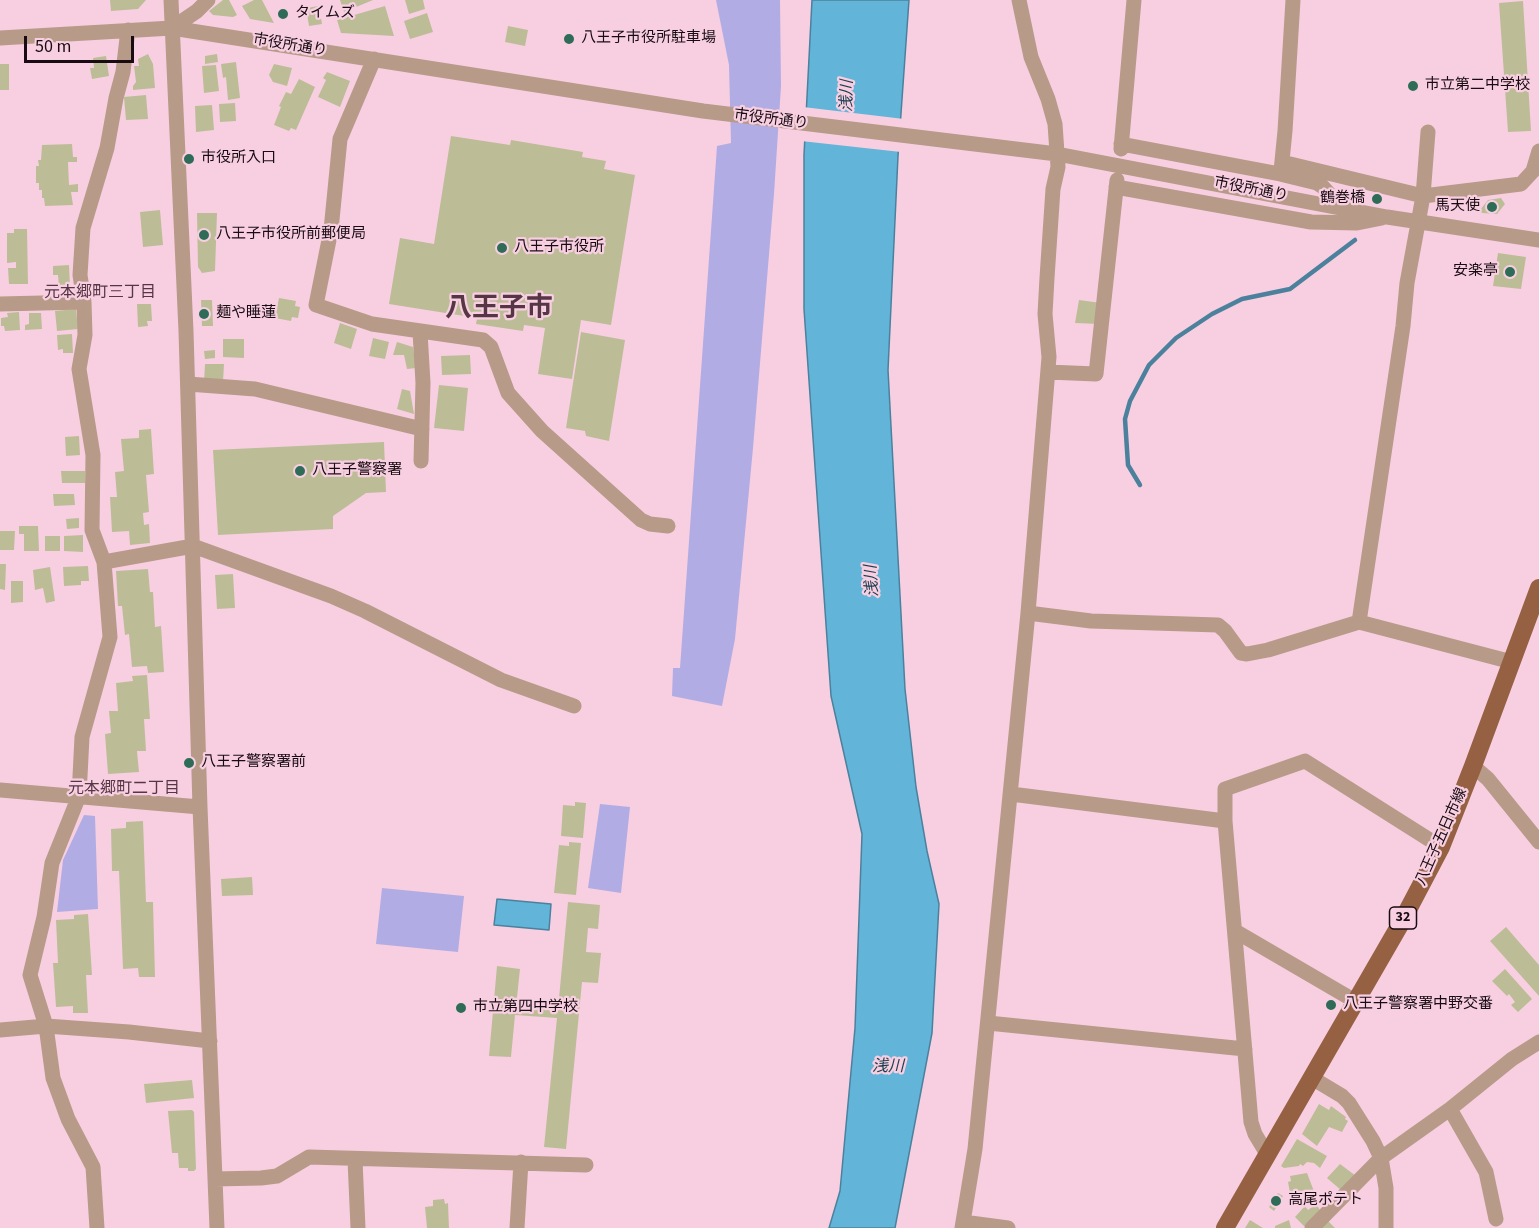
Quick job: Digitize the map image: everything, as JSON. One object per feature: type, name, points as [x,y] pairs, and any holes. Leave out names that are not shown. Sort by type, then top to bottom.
[{"type":"main road","name":"八王子五日市線","points":[[1225,1228],[1422,885],[1441,847],[1539,588]]},
{"type":"street","points":[[171,0],[188,384],[200,807],[217,1228]]},
{"type":"street","points":[[172,28],[197,11],[208,0]]},
{"type":"street","points":[[1008,1228],[963,1225],[975,1149],[1028,613],[1048,372],[1046,297],[1053,189],[1058,167],[1054,154],[1055,124],[1048,99],[1031,57],[1019,0]]},
{"type":"street","points":[[1134,0],[1121,147],[1281,168],[1423,196],[1521,184],[1533,171],[1539,151]]},
{"type":"street","points":[[1281,168],[1293,0]]},
{"type":"street","name":"市役所通り","points":[[0,38],[172,28],[703,111],[1054,154],[1388,217],[1539,240]]},
{"type":"street","points":[[97,1228],[93,1167],[68,1119],[53,1078],[45,1026],[30,975],[44,917],[52,863],[79,796],[82,737],[110,637],[104,562],[92,530],[93,455],[79,369],[85,335],[80,275],[83,228],[107,148],[123,72],[128,30]]},
{"type":"street","points":[[374,59],[340,139],[332,230],[316,305],[372,324],[483,340],[491,347],[508,393],[542,431],[641,520],[650,524],[668,526]]},
{"type":"street","points":[[1359,622],[1417,220],[1423,196],[1428,132]]},
{"type":"street","points":[[1281,168],[1317,183],[1342,207]]},
{"type":"street","points":[[1048,372],[1096,374],[1117,184],[1311,222],[1358,223],[1388,217]]},
{"type":"street","points":[[0,304],[84,302]]},
{"type":"street","points":[[420,332],[423,383],[421,461]]},
{"type":"street","points":[[188,384],[255,389],[422,429]]},
{"type":"street","points":[[104,562],[193,546],[331,596],[366,611],[501,680],[574,706]]},
{"type":"street","points":[[1028,613],[1091,621],[1218,625],[1241,652],[1247,654],[1268,650],[1359,622],[1512,662]]},
{"type":"street","points":[[1267,1154],[1251,1122],[1225,821],[1225,789],[1305,760],[1441,847]]},
{"type":"street","points":[[1473,766],[1488,779],[1539,842]]},
{"type":"street","points":[[0,790],[200,807]]},
{"type":"street","points":[[1011,794],[1225,821]]},
{"type":"street","points":[[1235,931],[1355,1001]]},
{"type":"street","points":[[988,1023],[1245,1049]]},
{"type":"street","points":[[0,1030],[45,1026],[210,1041]]},
{"type":"street","points":[[1312,1228],[1381,1158],[1450,1109],[1512,1059],[1539,1042]]},
{"type":"street","points":[[1312,1078],[1342,1096],[1349,1103],[1362,1121],[1381,1158],[1386,1188],[1386,1228]]},
{"type":"street","points":[[1450,1109],[1486,1172],[1496,1219]]},
{"type":"street","points":[[215,1179],[277,1176],[309,1157],[586,1165]]},
{"type":"street","points":[[355,1160],[358,1228]]},
{"type":"street","points":[[517,1228],[521,1162]]},
{"type":"shaded area","points":[[716,0],[780,0],[781,86],[753,448],[735,639],[722,706],[672,696],[673,668],[680,668],[717,146],[731,143],[729,65]]},
{"type":"shaded area","points":[[600,804],[630,807],[621,893],[588,888]]},
{"type":"shaded area","points":[[84,815],[95,816],[98,909],[57,912],[63,860]]},
{"type":"shaded area","points":[[382,888],[464,896],[458,952],[376,944]]},
{"type":"water","name":"浅川","points":[[812,0],[909,0],[898,156],[888,370],[905,689],[916,787],[939,904],[932,1033],[895,1228],[829,1228],[840,1191],[855,1028],[862,834],[831,696],[804,309],[804,155]]},
{"type":"water","points":[[497,899],[551,904],[549,930],[494,925]]},
{"type":"pier","points":[[803,107],[904,119],[901,152],[801,141]]},
{"type":"building","points":[[110,0],[146,0],[138,9],[111,11]]},
{"type":"building","points":[[223,0],[229,0],[237,15],[233,17],[213,15],[209,11]]},
{"type":"building","points":[[254,0],[262,0],[274,23],[250,19],[242,6]]},
{"type":"building","points":[[340,0],[373,0],[344,12]]},
{"type":"building","points":[[405,0],[423,0],[425,9],[409,14]]},
{"type":"building","points":[[1523,1],[1531,131],[1508,132],[1499,3]]},
{"type":"building","points":[[319,6],[322,24],[309,26],[306,8]]},
{"type":"building","points":[[385,6],[394,36],[341,33],[337,20]]},
{"type":"building","points":[[427,13],[433,32],[410,39],[404,21]]},
{"type":"building","points":[[508,26],[528,30],[525,46],[505,42]]},
{"type":"building","points":[[148,54],[153,64],[155,88],[133,90],[136,82],[134,66],[139,66],[138,59]]},
{"type":"building","points":[[217,54],[218,62],[205,64],[205,56]]},
{"type":"building","points":[[106,56],[109,76],[92,79],[90,68],[94,68],[93,58]]},
{"type":"building","points":[[236,62],[240,98],[228,100],[226,77],[223,78],[221,64]]},
{"type":"building","points":[[0,64],[9,64],[9,90],[0,90]]},
{"type":"building","points":[[274,64],[292,68],[287,86],[273,82],[269,75]]},
{"type":"building","points":[[216,65],[219,91],[204,93],[202,66]]},
{"type":"building","points":[[327,72],[350,81],[340,107],[318,97]]},
{"type":"building","points":[[299,79],[315,87],[296,130],[291,128],[289,131],[274,125],[286,92],[291,94]]},
{"type":"building","points":[[146,95],[148,119],[126,120],[124,97]]},
{"type":"building","points":[[235,103],[236,121],[220,122],[219,104]]},
{"type":"building","points":[[212,105],[214,130],[196,132],[195,106]]},
{"type":"building","points":[[451,136],[510,145],[511,140],[583,152],[582,157],[606,161],[604,169],[635,175],[611,325],[581,320],[572,379],[538,374],[545,328],[524,325],[523,331],[476,324],[477,318],[389,304],[400,238],[434,244]]},
{"type":"building","points":[[72,144],[73,157],[77,157],[77,162],[68,162],[69,185],[78,184],[78,192],[71,192],[73,205],[45,206],[42,190],[39,190],[39,183],[36,183],[36,166],[39,166],[38,160],[41,160],[42,145]]},
{"type":"building","points":[[1501,198],[1505,204],[1497,214],[1482,213],[1480,210],[1488,200]]},
{"type":"building","points":[[160,210],[163,245],[143,247],[140,212]]},
{"type":"building","points":[[197,213],[217,213],[215,271],[202,273],[198,267]]},
{"type":"building","points":[[14,229],[27,229],[28,284],[9,284],[8,268],[16,268],[16,262],[7,263],[7,233],[14,233]]},
{"type":"building","name":"安楽亭","points":[[1498,253],[1526,257],[1521,289],[1493,286]]},
{"type":"building","points":[[69,265],[70,287],[59,287],[58,275],[53,275],[53,266]]},
{"type":"building","points":[[279,298],[296,301],[295,306],[300,307],[298,318],[292,317],[291,321],[275,318]]},
{"type":"building","points":[[201,300],[212,300],[213,326],[202,326]]},
{"type":"building","points":[[1079,300],[1101,303],[1099,324],[1075,323]]},
{"type":"building","points":[[137,304],[151,304],[152,321],[147,321],[148,326],[138,327]]},
{"type":"building","points":[[76,309],[78,329],[57,331],[55,311]]},
{"type":"building","points":[[19,312],[20,330],[5,331],[4,326],[1,326],[1,318],[8,317],[7,313]]},
{"type":"building","points":[[29,313],[41,313],[42,329],[25,330],[25,325],[29,324]]},
{"type":"building","points":[[340,323],[357,329],[351,349],[334,343]]},
{"type":"building","points":[[581,332],[625,340],[609,441],[586,436],[585,431],[566,428]]},
{"type":"building","points":[[72,334],[73,353],[63,353],[63,349],[58,350],[57,335]]},
{"type":"building","points":[[373,338],[389,342],[385,359],[369,356]]},
{"type":"building","points":[[223,339],[244,339],[244,358],[223,357]]},
{"type":"building","points":[[397,342],[413,347],[416,368],[407,369],[404,355],[393,355]]},
{"type":"building","points":[[215,350],[215,358],[205,359],[204,351]]},
{"type":"building","points":[[470,355],[471,374],[442,375],[441,356]]},
{"type":"building","points":[[205,364],[224,364],[223,382],[204,382]]},
{"type":"building","points":[[439,385],[468,388],[464,431],[434,428]]},
{"type":"building","points":[[402,389],[410,391],[414,414],[397,409]]},
{"type":"building","points":[[151,429],[154,474],[146,475],[149,512],[143,513],[144,525],[149,524],[150,543],[130,545],[129,531],[112,532],[110,497],[117,497],[115,472],[124,471],[121,439],[139,438],[139,430]]},
{"type":"building","points":[[79,436],[80,455],[66,456],[65,437]]},
{"type":"building","name":"八王子警察署","points":[[384,442],[386,492],[366,493],[333,516],[333,529],[218,535],[213,450]]},
{"type":"building","points":[[61,471],[85,471],[85,483],[62,483]]},
{"type":"building","points":[[53,494],[74,494],[75,505],[54,506]]},
{"type":"building","points":[[79,518],[79,528],[67,529],[66,519]]},
{"type":"building","points":[[19,526],[38,526],[39,551],[24,551],[24,534],[19,534]]},
{"type":"building","points":[[0,531],[15,531],[14,550],[0,550]]},
{"type":"building","points":[[83,535],[83,552],[64,551],[64,536]]},
{"type":"building","points":[[45,536],[60,536],[60,551],[45,551]]},
{"type":"building","points":[[0,564],[6,564],[5,590],[0,589]]},
{"type":"building","points":[[88,566],[89,581],[81,581],[81,585],[64,586],[63,567]]},
{"type":"building","points":[[50,567],[55,601],[46,603],[43,588],[35,590],[33,570]]},
{"type":"building","points":[[148,569],[150,592],[153,592],[155,627],[161,626],[164,672],[148,673],[147,666],[132,667],[129,634],[125,635],[122,606],[118,606],[116,571]]},
{"type":"building","points":[[233,574],[235,608],[217,609],[215,575]]},
{"type":"building","points":[[11,581],[23,581],[23,602],[11,603]]},
{"type":"building","points":[[147,675],[150,719],[144,719],[146,751],[137,751],[139,772],[108,774],[105,734],[111,733],[109,711],[118,711],[116,683],[133,681],[132,676]]},
{"type":"building","points":[[575,802],[586,803],[583,838],[561,836],[563,805],[575,806]]},
{"type":"building","points":[[143,821],[146,902],[153,902],[155,977],[139,977],[138,968],[123,969],[119,871],[112,871],[111,829],[126,828],[126,822]]},
{"type":"building","points":[[569,842],[581,843],[576,895],[554,893],[559,845],[569,846]]},
{"type":"building","points":[[252,877],[253,895],[222,896],[221,879]]},
{"type":"building","points":[[568,902],[600,905],[598,929],[588,928],[586,952],[601,953],[598,983],[582,982],[566,1149],[544,1147],[557,1018],[515,1015],[511,1057],[489,1056],[497,966],[520,969],[516,1007],[558,1009]]},
{"type":"building","points":[[88,914],[92,975],[86,975],[88,1013],[73,1013],[73,1006],[56,1007],[53,963],[58,963],[56,920],[74,919],[74,915]]},
{"type":"building","points":[[1506,927],[1539,965],[1539,996],[1490,941]]},
{"type":"building","points":[[1505,969],[1532,999],[1518,1012],[1511,1005],[1515,1002],[1509,994],[1507,996],[1492,981]]},
{"type":"building","points":[[192,1080],[194,1098],[146,1103],[144,1084]]},
{"type":"building","points":[[1319,1104],[1329,1110],[1331,1106],[1348,1121],[1342,1132],[1329,1127],[1317,1146],[1302,1134]]},
{"type":"building","points":[[192,1110],[194,1112],[196,1169],[188,1171],[188,1168],[179,1168],[178,1153],[172,1153],[168,1111]]},
{"type":"building","points":[[1297,1139],[1327,1156],[1320,1168],[1314,1163],[1307,1162],[1303,1166],[1300,1164],[1284,1168],[1281,1166]]},
{"type":"building","points":[[1340,1164],[1356,1176],[1342,1191],[1327,1178]]},
{"type":"building","points":[[1307,1173],[1315,1194],[1291,1198],[1288,1182],[1291,1181],[1290,1176]]},
{"type":"building","name":"高尾ポテト","points":[[1278,1193],[1283,1196],[1274,1211],[1269,1207]]},
{"type":"building","points":[[444,1199],[445,1204],[448,1203],[449,1228],[427,1228],[425,1207],[433,1206],[433,1200]]},
{"type":"building","points":[[1316,1204],[1320,1210],[1305,1227],[1295,1217],[1305,1206],[1308,1210]]},
{"type":"building","points":[[1250,1220],[1263,1228],[1245,1228]]},
{"type":"building","points":[[1289,1220],[1291,1228],[1275,1228],[1275,1226]]},
{"type":"building","points":[[1327,1220],[1335,1228],[1321,1228]]},
{"type":"waterway","points":[[1140,485],[1128,465],[1125,419],[1130,401],[1149,365],[1176,338],[1212,314],[1242,299],[1290,289],[1355,240]]},
{"type":"place","name":"タイムズ","points":[[283,14]]},
{"type":"place","name":"八王子市役所駐車場","points":[[569,39]]},
{"type":"place","name":"市立第二中学校","points":[[1413,86]]},
{"type":"place","name":"市役所入口","points":[[189,159]]},
{"type":"place","name":"鶴巻橋","points":[[1377,199]]},
{"type":"place","name":"馬天使","points":[[1492,207]]},
{"type":"place","name":"八王子市役所前郵便局","points":[[204,235]]},
{"type":"place","name":"八王子市役所","points":[[502,248]]},
{"type":"place","name":"安楽亭","points":[[1510,272]]},
{"type":"place","name":"麺や睡蓮","points":[[204,314]]},
{"type":"place","name":"八王子警察署","points":[[300,471]]},
{"type":"place","name":"八王子警察署前","points":[[189,763]]},
{"type":"place","name":"八王子警察署中野交番","points":[[1331,1005]]},
{"type":"place","name":"市立第四中学校","points":[[461,1008]]},
{"type":"place","name":"高尾ポテト","points":[[1276,1201]]},
{"type":"district","name":"元本郷町三丁目","points":[[100,293]]},
{"type":"district","name":"八王子市","points":[[499,310]]},
{"type":"district","name":"元本郷町二丁目","points":[[124,789]]}]
